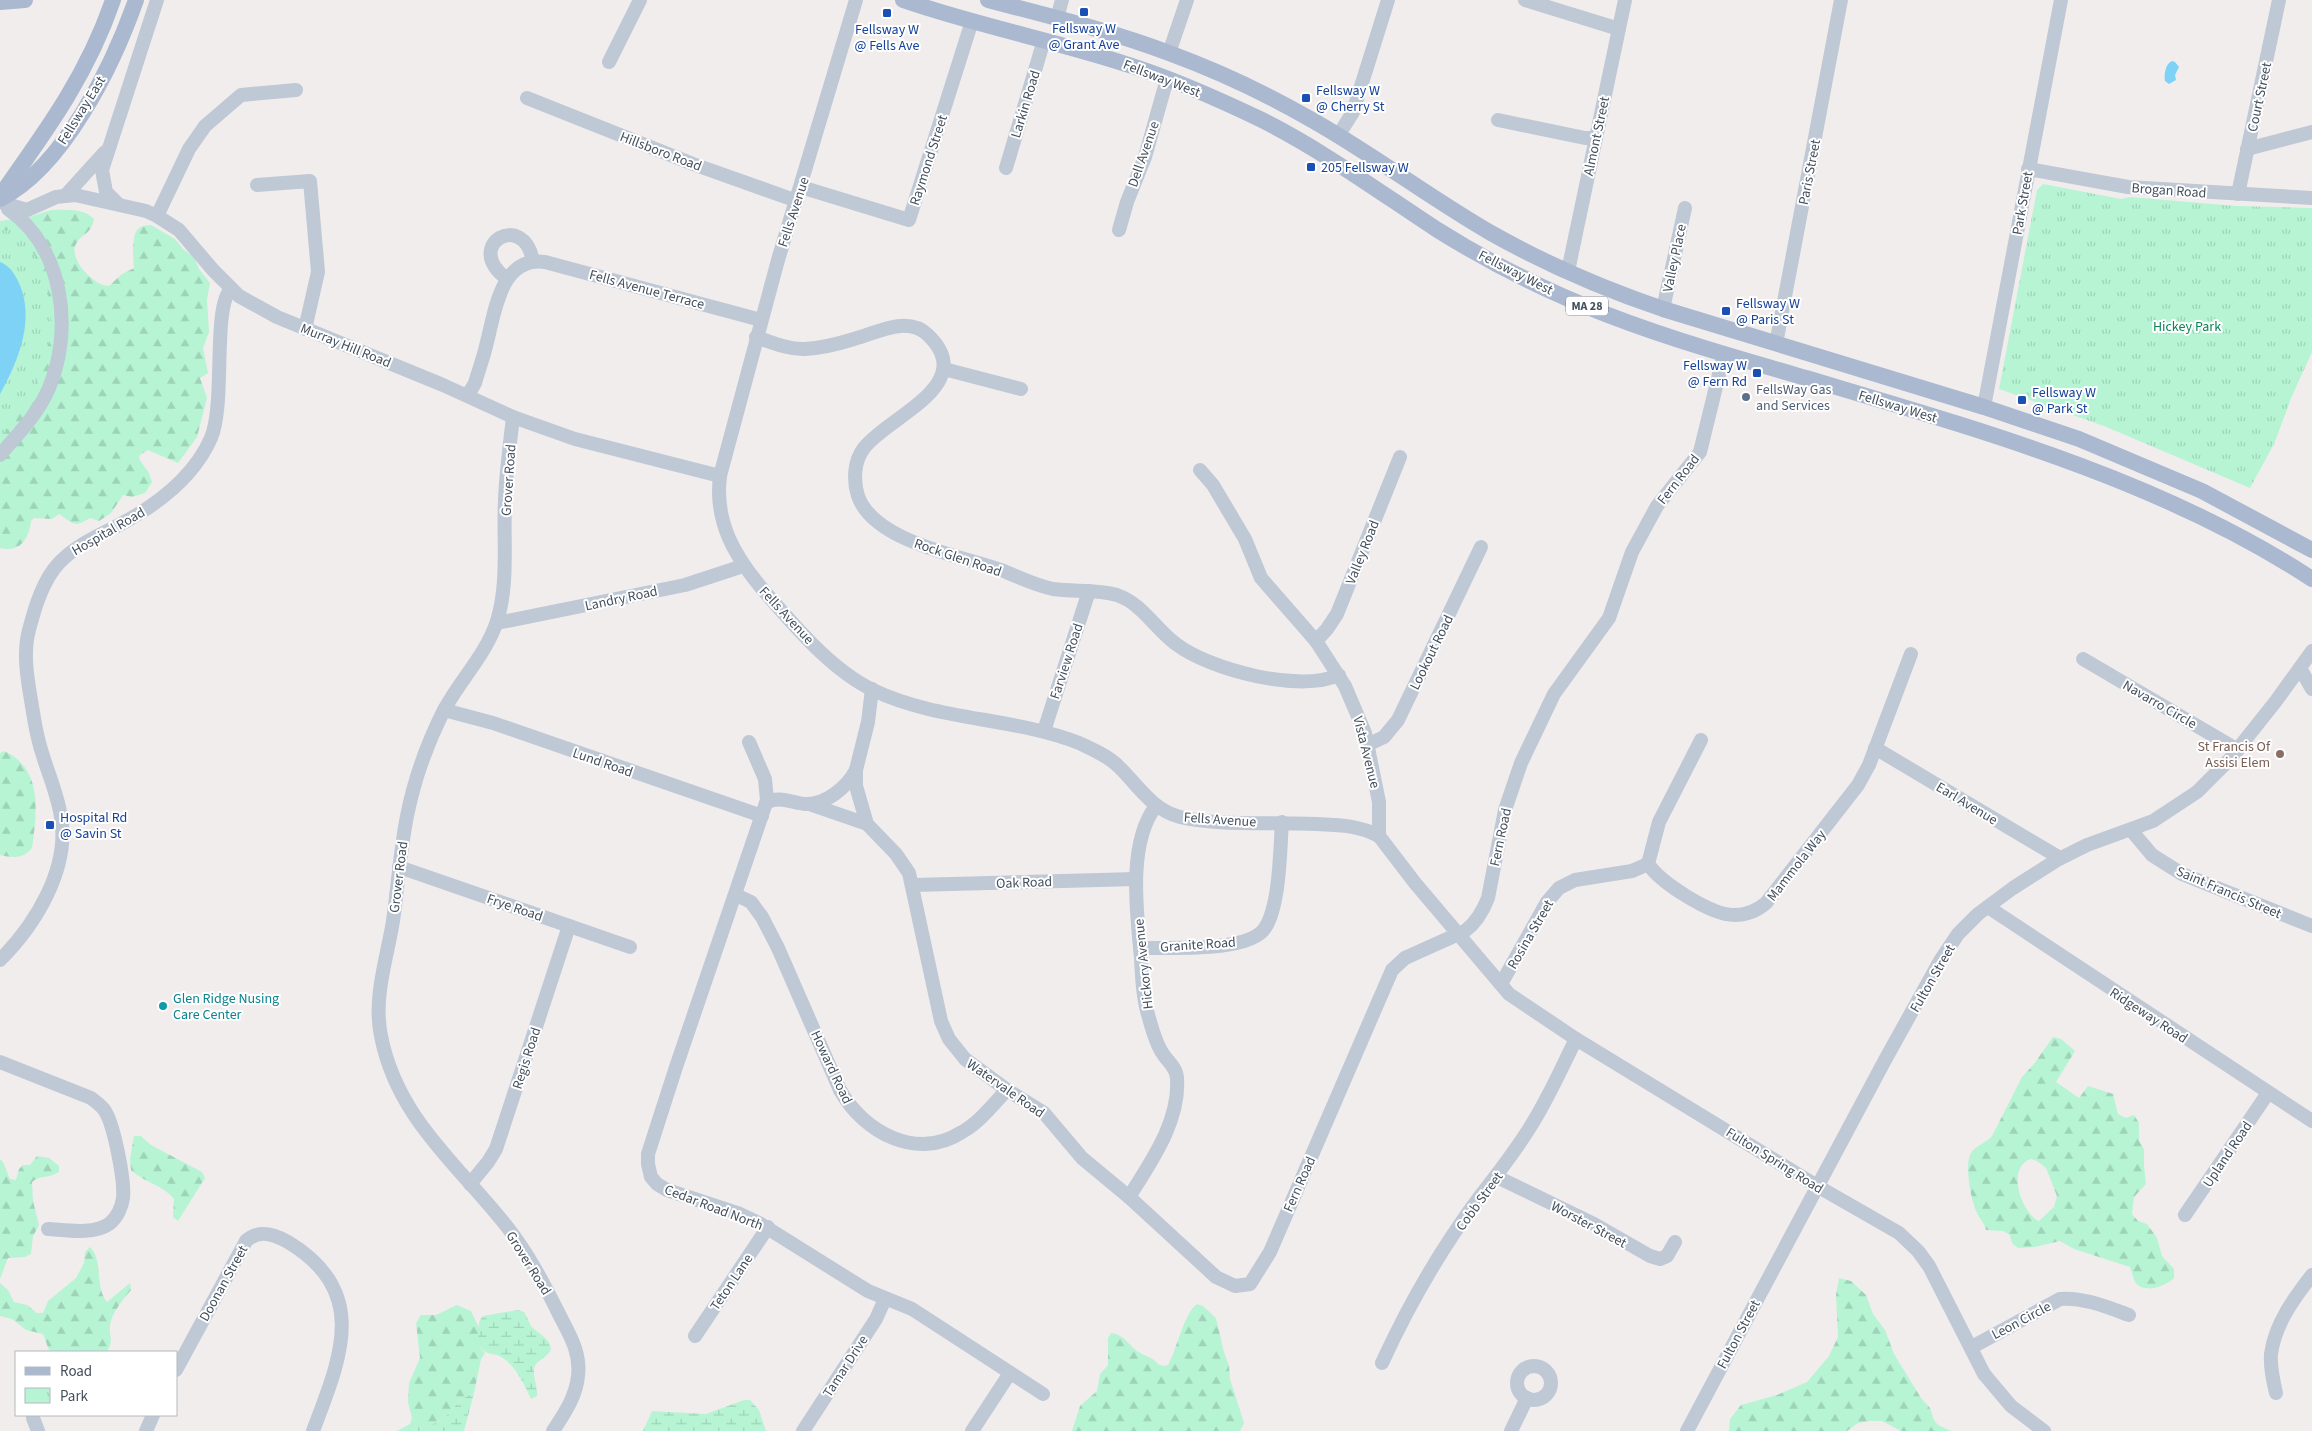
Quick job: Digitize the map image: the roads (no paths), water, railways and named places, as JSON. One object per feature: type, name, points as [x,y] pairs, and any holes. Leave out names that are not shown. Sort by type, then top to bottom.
[{"type":"main road","points":[[0,2],[25,0]]},
{"type":"main road","name":"Fellsway East","points":[[0,200],[53,122],[81,75],[97,42],[113,0]]},
{"type":"main road","name":"Fellsway East","points":[[0,200],[32,178],[71,129],[113,58],[136,0]]},
{"type":"main road","name":"Fellsway West","points":[[903,0],[1136,67],[1167,79],[1231,106],[1289,135],[1376,188],[1436,229],[1508,270],[1603,313],[1724,354],[1944,420],[2070,461],[2183,509],[2269,553],[2312,579]]},
{"type":"main road","name":"Fellsway West","points":[[988,0],[1057,18],[1169,53],[1273,99],[1338,136],[1492,233],[1568,271],[1664,309],[1984,407],[2078,439],[2158,471],[2244,512],[2312,550]]},
{"type":"street","points":[[117,203],[106,192],[102,175],[157,0]]},
{"type":"street","points":[[610,62],[640,0]]},
{"type":"street","name":"Fells Avenue","points":[[856,0],[756,337],[720,476],[719,492],[722,518],[743,566],[798,628],[824,654],[872,689],[910,703],[943,712],[1044,731],[1089,748],[1117,765],[1156,806],[1166,812],[1193,819],[1353,826],[1379,836]]},
{"type":"street","points":[[1057,18],[1062,0]]},
{"type":"street","points":[[1169,53],[1187,0]]},
{"type":"street","points":[[1338,136],[1353,112],[1388,0]]},
{"type":"street","points":[[1525,0],[1619,28]]},
{"type":"street","name":"Almont Street","points":[[1568,271],[1625,0]]},
{"type":"street","name":"Paris Street","points":[[1776,344],[1842,0]]},
{"type":"street","name":"Park Street","points":[[1984,407],[2061,0]]},
{"type":"street","name":"Court Street","points":[[2238,194],[2279,0]]},
{"type":"street","name":"Raymond Street","points":[[801,187],[909,220],[972,21]]},
{"type":"street","name":"Larkin Road","points":[[1006,168],[1044,40]]},
{"type":"street","name":"Dell Avenue","points":[[1119,230],[1127,202],[1145,157],[1167,79]]},
{"type":"street","points":[[158,216],[189,149],[205,126],[241,95],[296,90]]},
{"type":"street","name":"Hillsboro Road","points":[[527,98],[693,164],[797,201]]},
{"type":"street","points":[[1498,120],[1585,138],[1596,138]]},
{"type":"street","points":[[2248,149],[2312,132]]},
{"type":"street","points":[[66,195],[109,148]]},
{"type":"street","name":"Brogan Road","points":[[2028,169],[2128,188],[2312,198]]},
{"type":"street","points":[[257,185],[310,181],[318,272],[305,329]]},
{"type":"street","name":"Murray Hill Road","points":[[0,200],[26,210],[66,195],[80,195],[117,203],[158,216],[180,230],[231,289],[256,307],[468,396],[512,417],[575,438],[720,476]]},
{"type":"street","points":[[0,200],[21,218],[41,245],[54,272],[61,318],[59,353],[49,387],[32,417],[0,456]]},
{"type":"street","name":"Valley Place","points":[[1664,309],[1685,208]]},
{"type":"street","points":[[468,396],[475,383],[498,297],[507,279],[524,265],[533,262],[531,252],[523,240],[511,234],[500,237],[492,245],[490,256],[493,266],[507,279]]},
{"type":"street","name":"Fells Avenue Terrace","points":[[533,262],[546,262],[761,320]]},
{"type":"street","name":"Hospital Road","points":[[0,960],[40,909],[60,857],[62,819],[57,796],[38,739],[26,673],[28,631],[45,585],[58,564],[68,554],[146,509],[173,488],[204,451],[214,429],[218,412],[223,300],[231,289]]},
{"type":"street","points":[[756,337],[788,347],[803,349],[837,344],[891,328],[911,327],[923,331],[931,339],[939,350],[944,369],[1021,389]]},
{"type":"street","name":"Fern Road","points":[[1242,1286],[1252,1282],[1270,1252],[1392,970],[1405,958],[1472,926],[1485,906],[1505,810],[1515,776],[1547,708],[1562,682],[1610,618],[1632,552],[1657,506],[1701,451],[1724,354]]},
{"type":"street","name":"Rock Glen Road","points":[[944,369],[939,383],[929,395],[863,449],[857,462],[855,481],[862,505],[888,528],[928,549],[1001,570],[1043,587],[1111,594],[1134,603],[1172,641],[1200,658],[1235,670],[1284,680],[1313,682],[1338,675]]},
{"type":"street","name":"Grover Road","points":[[512,417],[505,499],[502,600],[496,623],[476,663],[444,710],[417,777],[407,817],[378,1010],[382,1041],[397,1083],[423,1129],[521,1246],[534,1265],[575,1345],[579,1369],[572,1398],[553,1431]]},
{"type":"street","name":"Valley Road","points":[[1316,641],[1337,614],[1400,457]]},
{"type":"street","name":"Vista Avenue","points":[[1200,470],[1213,485],[1245,539],[1261,578],[1316,641],[1338,675],[1358,715],[1379,802],[1379,836]]},
{"type":"street","name":"Lookout Road","points":[[1367,746],[1384,737],[1398,720],[1481,547]]},
{"type":"street","name":"Landry Road","points":[[496,623],[684,585],[743,566]]},
{"type":"street","name":"Farview Road","points":[[1044,731],[1089,591]]},
{"type":"street","name":"Fulton Street","points":[[1688,1431],[1817,1186],[1940,961],[1963,929],[2013,888],[2060,858],[2087,845],[2159,818],[2189,799],[2220,771],[2238,750],[2312,651]]},
{"type":"street","name":"Mammola Way","points":[[1648,864],[1663,881],[1720,913],[1736,915],[1761,908],[1858,784],[1875,748],[1911,654]]},
{"type":"street","name":"Navarro Circle","points":[[2083,659],[2238,750]]},
{"type":"street","points":[[2300,668],[2312,689]]},
{"type":"street","name":"Watervale Road","points":[[872,689],[865,736],[856,770],[856,786],[867,824],[896,854],[909,873],[944,1029],[965,1059],[1007,1090],[1044,1113],[1082,1158],[1129,1197],[1216,1277],[1230,1284],[1242,1286]]},
{"type":"street","name":"Lund Road","points":[[444,710],[494,723],[764,809],[779,800],[805,804],[819,802],[834,794],[849,781],[856,770]]},
{"type":"street","points":[[1648,864],[1659,822],[1701,740]]},
{"type":"street","name":"Cedar Road North","points":[[750,742],[767,786],[764,809],[676,1066],[648,1154],[648,1164],[653,1179],[664,1189],[740,1214],[768,1228],[868,1291],[912,1309],[1043,1394]]},
{"type":"street","name":"Earl Avenue","points":[[1875,748],[2060,858]]},
{"type":"street","name":"Watervale Road","points":[[805,804],[867,824]]},
{"type":"street","name":"Hickory Avenue","points":[[1129,1197],[1163,1142],[1171,1118],[1177,1084],[1176,1074],[1162,1053],[1148,1018],[1140,948],[1136,879],[1143,832],[1147,820],[1156,806]]},
{"type":"street","name":"Granite Road","points":[[1140,948],[1237,943],[1258,934],[1264,929],[1273,908],[1282,822]]},
{"type":"street","name":"Saint Francis Street","points":[[2131,830],[2152,855],[2182,874],[2312,926]]},
{"type":"street","points":[[1379,836],[1458,933]]},
{"type":"street","name":"Rosina Street","points":[[1501,984],[1547,902],[1559,888],[1575,880],[1632,871],[1648,864]]},
{"type":"street","name":"Frye Road","points":[[399,867],[630,947]]},
{"type":"street","name":"Oak Road","points":[[913,885],[1136,879]]},
{"type":"street","name":"Howard Road","points":[[736,895],[751,902],[762,917],[778,948],[840,1090],[848,1104],[866,1123],[878,1132],[898,1140],[916,1144],[946,1140],[970,1127],[1007,1090]]},
{"type":"street","name":"Ridgeway Road","points":[[1988,907],[2312,1121]]},
{"type":"street","name":"Regis Road","points":[[470,1184],[496,1149],[569,926]]},
{"type":"street","name":"Fulton Spring Road","points":[[1458,933],[1517,1002],[1817,1186],[1899,1233],[1914,1246],[1929,1266],[1972,1347],[1984,1374],[1996,1391],[2011,1406],[2044,1431]]},
{"type":"street","name":"Cobb Street","points":[[1382,1363],[1399,1325],[1419,1289],[1481,1195],[1497,1177],[1541,1109],[1576,1039]]},
{"type":"street","points":[[0,1062],[91,1098],[106,1113],[120,1168],[123,1198],[118,1215],[106,1226],[84,1230],[48,1229]]},
{"type":"street","name":"Upland Road","points":[[2185,1215],[2268,1093]]},
{"type":"street","name":"Worster Street","points":[[1497,1177],[1594,1224],[1656,1258],[1667,1256],[1675,1242]]},
{"type":"street","name":"Teton Lane","points":[[695,1336],[768,1228]]},
{"type":"street","name":"Doonan Street","points":[[178,1366],[246,1241],[255,1234],[261,1233],[276,1236],[306,1254],[328,1281],[340,1307],[342,1331],[338,1362],[313,1431]]},
{"type":"street","points":[[2276,1393],[2271,1354],[2277,1333],[2287,1310],[2312,1275]]},
{"type":"street","name":"Tamar Drive","points":[[804,1431],[876,1318],[885,1299]]},
{"type":"street","name":"Leon Circle","points":[[1972,1347],[2060,1300],[2076,1300],[2099,1304],[2129,1315]]},
{"type":"street","points":[[972,1431],[1010,1373]]},
{"type":"street","points":[[1511,1431],[1527,1398]]},
{"type":"street","points":[[146,1431],[153,1416]]},
{"type":"water","points":[[2172,61],[2179,67],[2175,75],[2176,80],[2169,84],[2165,81],[2165,73],[2166,67]]},
{"type":"water","points":[[0,262],[8,267],[18,281],[23,295],[25,324],[19,353],[0,394]]},
{"type":"place","name":"Fellsway W @ Grant Ave","points":[[1084,12]]},
{"type":"place","name":"Fellsway W @ Fells Ave","points":[[887,13]]},
{"type":"place","name":"Fellsway W @ Cherry St","points":[[1306,98]]},
{"type":"place","name":"205 Fellsway W","points":[[1311,167]]},
{"type":"place","name":"Fellsway W @ Paris St","points":[[1726,311]]},
{"type":"place","name":"Fellsway W @ Fern Rd","points":[[1757,373]]},
{"type":"place","name":"FellsWay Gas and Services","points":[[1746,397]]},
{"type":"place","name":"Fellsway W @ Park St","points":[[2022,400]]},
{"type":"place","name":"St Francis Of Assisi Elem","points":[[2280,754]]},
{"type":"place","name":"Hospital Rd @ Savin St","points":[[50,825]]},
{"type":"place","name":"Glen Ridge Nusing Care Center","points":[[163,1006]]},
{"type":"park label","name":"Hickey Park","points":[[2187,326]]}]
